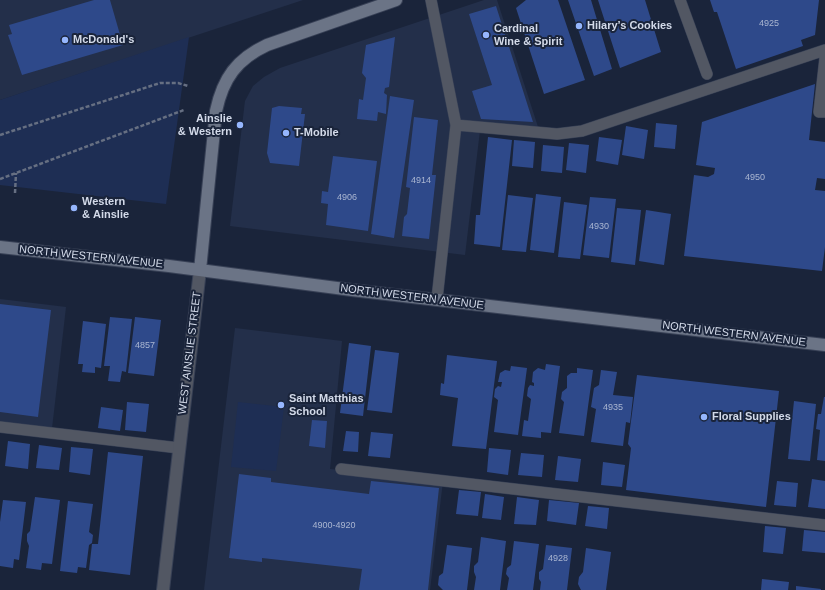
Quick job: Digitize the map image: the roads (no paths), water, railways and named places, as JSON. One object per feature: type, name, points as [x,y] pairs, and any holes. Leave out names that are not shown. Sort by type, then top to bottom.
[{"type":"main road","name":"WEST AINSLIE STREET","points":[[200,270],[215,116],[218,99],[228,78],[237,66],[251,53],[267,45],[396,0]]},
{"type":"main road","name":"NORTH WESTERN AVENUE","points":[[0,247],[825,345]]},
{"type":"street","name":"WEST AINSLIE STREET","points":[[163,590],[200,270]]},
{"type":"lane","points":[[431,0],[456,125],[437,300]]},
{"type":"lane","points":[[680,0],[707,74]]},
{"type":"lane","points":[[456,125],[546,134],[582,131],[825,50]]},
{"type":"lane","points":[[825,58],[819,112],[825,112]]},
{"type":"lane","points":[[0,427],[179,448]]},
{"type":"lane","points":[[341,469],[825,525]]},
{"type":"place","name":"Hilary’s Cookies","points":[[579,26]]},
{"type":"place","name":"Cardinal Wine & Spirit","points":[[486,35]]},
{"type":"place","name":"McDonald's","points":[[65,40]]},
{"type":"place","name":"Ainslie & Western","points":[[240,125]]},
{"type":"place","name":"T-Mobile","points":[[286,133]]},
{"type":"place","name":"Western & Ainslie","points":[[74,208]]},
{"type":"place","name":"Saint Matthias School","points":[[281,405]]},
{"type":"place","name":"Floral Supplies","points":[[704,417]]}]
